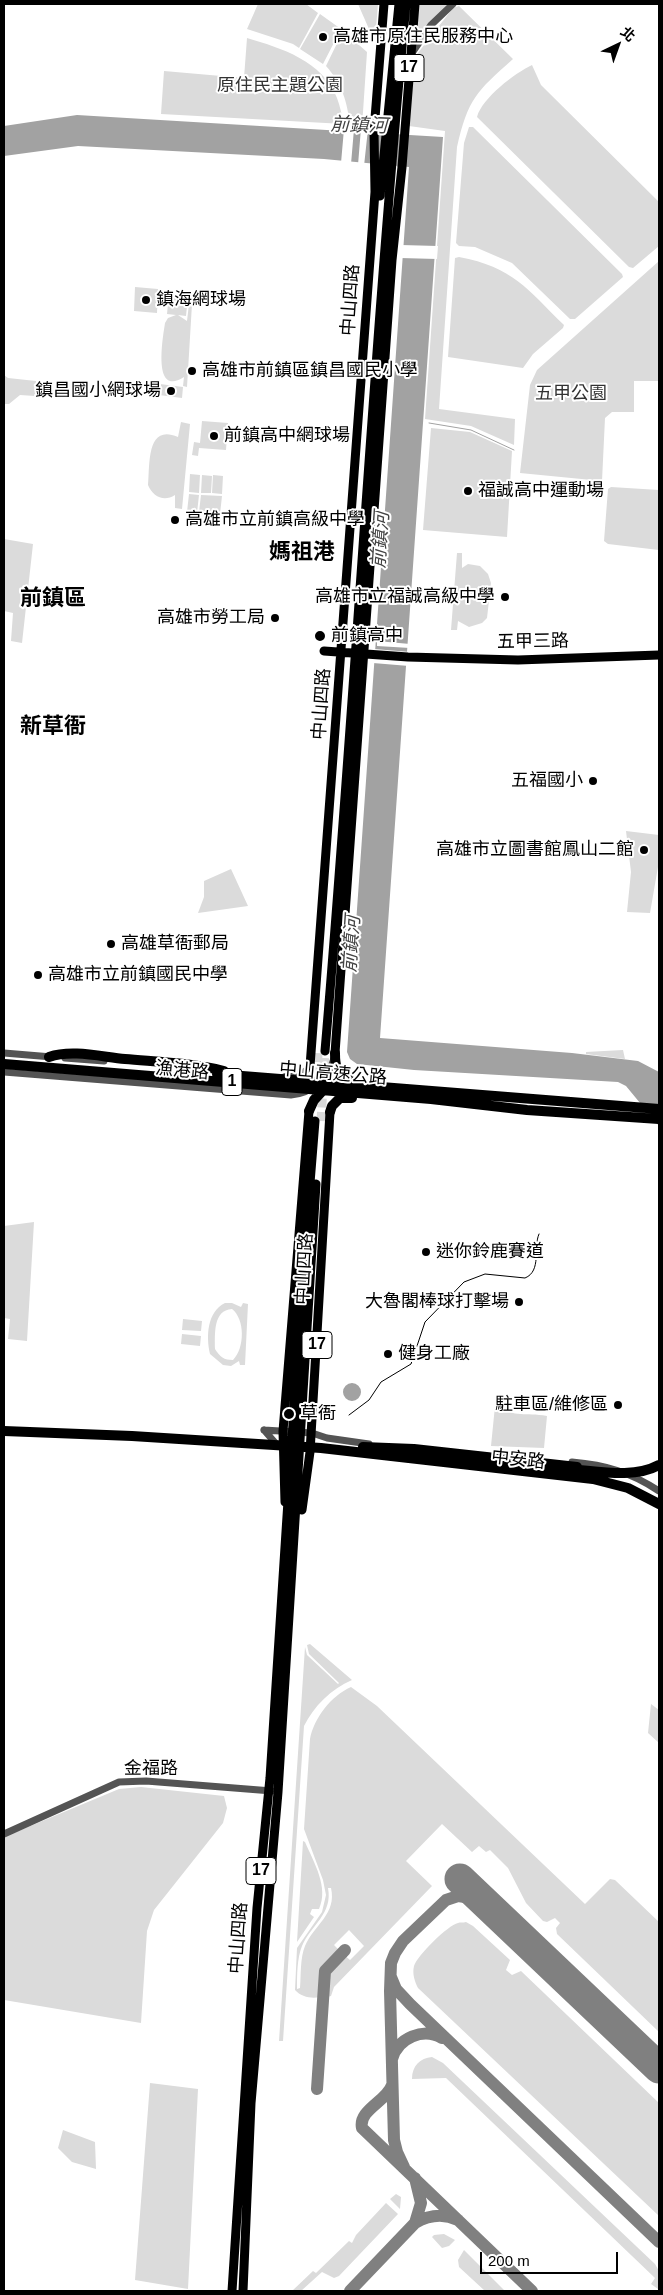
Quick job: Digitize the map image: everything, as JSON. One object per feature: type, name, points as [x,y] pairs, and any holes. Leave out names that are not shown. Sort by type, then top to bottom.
[{"type":"highway","points":[[326,1052],[337,1070],[349,1079]]},
{"type":"highway","points":[[49,1057],[59,1054],[213,1068],[248,1080]]},
{"type":"highway","name":"中山高速公路","points":[[4,1057],[431,1095],[521,1098],[622,1112]]},
{"type":"highway","name":"中山高速公路","points":[[4,1064],[248,1080]]},
{"type":"highway","points":[[44,1075],[53,1072],[218,1087],[248,1080]]},
{"type":"highway","points":[[309,1111],[325,1088],[336,1081],[349,1079],[464,1088],[521,1098]]},
{"type":"highway","name":"中山高速公路","points":[[431,1095],[527,1110],[658,1114]]},
{"type":"highway","points":[[330,1112],[335,1102],[346,1098],[527,1110]]},
{"type":"highway","points":[[4,1425],[349,1449],[609,1472],[644,1472],[659,1465]]},
{"type":"highway","points":[[4,1431],[201,1438]]},
{"type":"highway","points":[[349,1449],[608,1476],[637,1476],[659,1470]]},
{"type":"highway","points":[[349,1449],[594,1479],[628,1488],[659,1502]]},
{"type":"main road","name":"17","points":[[384,4],[390,131]]},
{"type":"main road","name":"17","points":[[388,4],[390,131]]},
{"type":"main road","name":"17","points":[[387,165],[398,4]]},
{"type":"main road","name":"17","points":[[387,165],[406,4]]},
{"type":"main road","name":"17","points":[[390,131],[410,56],[414,4]]},
{"type":"main road","name":"17","points":[[390,131],[406,67],[414,4]]},
{"type":"main road","name":"中山四路","points":[[326,1052],[357,653],[387,165]]},
{"type":"main road","name":"中山四路","points":[[310,1066],[357,653],[375,192],[387,165]]},
{"type":"main road","name":"中山四路","points":[[326,1052],[357,653],[392,254],[387,165]]},
{"type":"main road","name":"五甲三路","points":[[324,651],[408,657],[518,660],[659,655]]},
{"type":"main road","name":"中山四路","points":[[287,1528],[282,1431],[309,1111]]},
{"type":"main road","name":"中山四路","points":[[232,2291],[256,1918],[273,1791],[293,1577],[312,1433],[330,1112]]},
{"type":"main road","name":"中山四路","points":[[293,1577],[297,1432],[318,1121]]},
{"type":"main road","name":"中山四路","points":[[243,2291],[251,2103],[273,1791],[287,1528],[296,1451]]},
{"type":"street","points":[[406,67],[410,56],[431,25],[453,4]]},
{"type":"street","name":"漁港路","points":[[4,1052],[284,1077],[302,1073],[308,1070],[310,1066]]},
{"type":"street","name":"漁港路","points":[[4,1072],[294,1095],[309,1090],[327,1075],[326,1052]]},
{"type":"street","name":"中安路","points":[[369,1458],[393,1455],[544,1468],[328,1438],[312,1433],[264,1430],[282,1450],[369,1458],[601,1485],[624,1491],[659,1509]]},
{"type":"street","name":"中安路","points":[[372,1444],[451,1449],[610,1467],[644,1481],[659,1491]]},
{"type":"street","points":[[644,1481],[659,1487]]},
{"type":"street","name":"金福路","points":[[4,1834],[119,1782],[146,1781],[273,1791]]},
{"type":"green space","points":[[258,4],[306,4],[318,13],[299,48],[293,44],[247,29]]},
{"type":"green space","points":[[358,4],[378,4],[376,28],[369,29]]},
{"type":"green space","points":[[419,4],[448,4],[415,41]]},
{"type":"green space","points":[[459,6],[513,59],[475,97],[465,118],[457,147],[439,409],[515,419],[514,445],[471,426],[425,419],[445,131],[409,126],[414,58],[453,8]]},
{"type":"green space","points":[[320,14],[341,29],[323,64],[300,49]]},
{"type":"green space","points":[[343,31],[367,52],[362,127],[350,125],[343,93],[336,79],[326,66]]},
{"type":"green space","name":"原住民主題公園","points":[[247,38],[273,46],[300,58],[322,74],[331,85],[337,98],[344,124],[161,114],[164,71],[244,78]]},
{"type":"green space","points":[[532,65],[541,85],[659,202],[659,246],[633,268],[629,267],[477,117],[492,94],[508,80]]},
{"type":"green space","points":[[469,127],[473,127],[622,274],[623,277],[575,319],[570,319],[512,263],[475,247],[459,246],[456,243],[464,143]]},
{"type":"green space","points":[[459,257],[477,261],[506,273],[529,290],[564,325],[563,328],[533,354],[523,368],[448,357],[455,258]]},
{"type":"green space","name":"五甲公園","points":[[659,261],[659,381],[634,381],[634,412],[612,412],[605,418],[602,481],[520,473],[530,385],[537,370]]},
{"type":"green space","name":"鎮海網球場","points":[[135,287],[158,289],[157,313],[134,311]]},
{"type":"green space","points":[[169,294],[188,296],[186,316],[178,315],[187,321],[189,304],[192,304],[187,387],[183,386],[184,377],[174,381],[167,379],[163,373],[162,352],[165,323],[168,318],[176,315],[167,314]]},
{"type":"green space","points":[[4,375],[8,378],[36,381],[35,396],[20,395],[9,404],[4,404]]},
{"type":"green space","name":"鎮昌國小網球場","points":[[160,384],[183,387],[182,398],[159,395]]},
{"type":"green space","name":"前鎮高中網球場","points":[[202,421],[228,423],[226,450],[199,448],[198,456],[192,455],[194,442],[200,443]]},
{"type":"green space","points":[[181,422],[190,424],[182,509],[175,508],[175,495],[167,498],[159,497],[153,493],[148,485],[150,457],[155,441],[160,436],[168,434],[178,437]]},
{"type":"green space","name":"福誠高中運動場","points":[[431,428],[470,432],[512,451],[507,537],[423,530]]},
{"type":"green space","points":[[190,474],[200,475],[199,493],[189,492]]},
{"type":"green space","points":[[202,475],[212,476],[211,493],[201,493]]},
{"type":"green space","points":[[213,475],[223,476],[222,494],[212,493]]},
{"type":"green space","points":[[611,487],[659,490],[659,550],[608,544],[604,541],[608,489]]},
{"type":"green space","points":[[189,494],[199,495],[197,513],[187,512]]},
{"type":"green space","points":[[201,495],[222,496],[220,514],[199,512]]},
{"type":"green space","points":[[4,539],[33,544],[22,643],[11,641],[13,613],[4,611]]},
{"type":"green space","points":[[457,553],[462,553],[462,568],[468,564],[480,566],[488,574],[491,583],[487,618],[482,623],[469,627],[458,621],[457,630],[451,630]]},
{"type":"green space","points":[[626,831],[659,835],[659,861],[650,913],[627,912],[631,872]]},
{"type":"green space","points":[[231,869],[248,906],[198,913],[204,897],[204,881]]},
{"type":"green space","points":[[623,1050],[625,1059],[586,1054],[586,1052]]},
{"type":"green space","points":[[34,1222],[27,1341],[8,1339],[10,1319],[4,1318],[4,1226]]},
{"type":"green space","points":[[225,1303],[232,1303],[241,1307],[243,1303],[248,1304],[245,1365],[240,1365],[239,1361],[231,1366],[223,1365],[210,1354],[208,1340],[209,1325],[214,1312]],"holes":[[[232,1309],[236,1314],[242,1334],[240,1348],[233,1360],[225,1359],[215,1349],[216,1324],[218,1318],[226,1310]]]},
{"type":"green space","points":[[183,1319],[202,1321],[201,1331],[182,1330]]},
{"type":"green space","points":[[182,1334],[201,1336],[200,1346],[181,1344]]},
{"type":"green space","points":[[495,1406],[509,1412],[547,1416],[544,1448],[491,1446]]},
{"type":"green space","points":[[310,1644],[352,1680],[337,1688],[324,1699],[304,1726],[283,2041],[279,2041],[305,1647],[307,1655],[339,1683],[309,1654],[307,1645]]},
{"type":"green space","points":[[351,1687],[377,1706],[585,1904],[610,1879],[615,1880],[659,1922],[659,2032],[557,1934],[556,1928],[560,1923],[555,1918],[547,1922],[543,1921],[526,1903],[508,1868],[490,1850],[486,1852],[479,1846],[472,1852],[442,1824],[406,1861],[432,1886],[334,1987],[331,1996],[327,1997],[329,1972],[344,1955],[350,1960],[364,1946],[349,1930],[334,1945],[339,1950],[323,1969],[320,1997],[307,1997],[295,1990],[297,1948],[322,1912],[326,1895],[323,1880],[304,1829],[310,1739],[315,1723],[324,1708]],"holes":[[[328,1888],[331,1888],[332,1897],[328,1912],[303,1951],[300,1988],[297,1989],[300,1951],[324,1912],[329,1897]]]},
{"type":"green space","points":[[651,1704],[659,1710],[659,1743],[648,1733]]},
{"type":"green space","points":[[141,1787],[224,1796],[227,1808],[223,1823],[154,1910],[147,1931],[141,2023],[4,2000],[4,1837],[119,1789]]},
{"type":"green space","points":[[303,1841],[319,1875],[322,1901],[319,1909],[312,1909],[310,1914],[314,1917],[297,1942]]},
{"type":"green space","points":[[466,1922],[473,1926],[510,1960],[506,1970],[512,1975],[521,1971],[659,2103],[659,2216],[418,1988],[413,1972],[416,1961],[447,1929],[458,1923]]},
{"type":"green space","points":[[432,2057],[443,2063],[655,2264],[659,2271],[658,2289],[651,2284],[655,2278],[446,2078],[412,2079],[413,2070],[420,2061]]},
{"type":"green space","points":[[150,2083],[198,2089],[188,2289],[135,2280]]},
{"type":"green space","points":[[63,2130],[95,2142],[96,2169],[72,2162],[58,2148]]},
{"type":"green space","points":[[396,2194],[401,2197],[400,2209],[390,2199]]},
{"type":"green space","points":[[386,2203],[398,2214],[339,2276],[334,2278],[322,2272],[301,2291],[292,2291],[313,2271],[316,2273],[349,2241],[352,2243],[356,2235]]},
{"type":"green space","points":[[444,2234],[455,2240],[449,2246],[442,2248],[432,2237]]},
{"type":"green space","points":[[464,2250],[505,2291],[485,2291],[459,2267],[458,2260]]},
{"type":"shaded area","name":"前鎮河","points":[[77,115],[443,137],[380,1038],[572,1053],[638,1061],[659,1072],[659,1126],[626,1086],[618,1082],[414,1070],[357,1064],[350,1059],[347,1052],[409,167],[324,159],[78,146],[4,156],[4,126]]},
{"type":"shaded area","points":[[352,1383],[358,1386],[361,1392],[358,1398],[352,1401],[346,1398],[343,1392],[346,1386]]},
{"type":"pier","points":[[361,128],[368,129],[364,166],[358,165]]},
{"type":"pier","points":[[344,129],[354,129],[351,164],[341,163]]},
{"type":"pier","points":[[401,245],[438,246],[437,259],[400,258]]},
{"type":"pier","points":[[377,641],[410,644],[410,648],[377,646]]},
{"type":"pier","points":[[374,649],[410,652],[409,666],[373,663]]},
{"type":"waterway","points":[[429,423],[471,430],[514,450]]},
{"type":"taxiway","points":[[404,2167],[394,2140],[391,1963],[403,1941],[446,1900],[458,1896],[472,1898],[491,1908]]},
{"type":"taxiway","points":[[317,2089],[325,1971],[345,1950]]},
{"type":"taxiway","points":[[391,1977],[396,1989],[410,2004],[659,2242]]},
{"type":"taxiway","points":[[392,2059],[400,2045],[412,2036],[427,2034],[442,2038]]},
{"type":"taxiway","points":[[392,2085],[385,2096],[364,2116],[362,2128],[532,2291]]},
{"type":"taxiway","points":[[350,2291],[415,2223],[421,2203],[415,2178]]},
{"type":"taxiway","points":[[415,2223],[436,2216],[447,2216],[458,2220]]},
{"type":"runway","points":[[460,1879],[659,2068]]},
{"type":"tunnel","points":[[321,1121],[325,1051]]},
{"type":"tunnel","points":[[317,1089],[318,1052]]},
{"type":"tram line","points":[[349,1415],[369,1400],[381,1382],[411,1364],[425,1322],[464,1282],[485,1274],[525,1278],[530,1275],[534,1270],[539,1234]]},
{"type":"place","name":"高雄市原住民服務中心","points":[[323,37]]},
{"type":"place","name":"鎮海網球場","points":[[146,300]]},
{"type":"place","name":"高雄市前鎮區鎮昌國民小學","points":[[192,371]]},
{"type":"place","name":"鎮昌國小網球場","points":[[171,391]]},
{"type":"place","name":"前鎮高中網球場","points":[[214,436]]},
{"type":"place","name":"福誠高中運動場","points":[[468,491]]},
{"type":"place","name":"高雄市立前鎮高級中學","points":[[175,520]]},
{"type":"place","name":"高雄市立福誠高級中學","points":[[505,597]]},
{"type":"place","name":"高雄市勞工局","points":[[275,618]]},
{"type":"place","name":"前鎮高中","points":[[320,636]]},
{"type":"place","name":"五福國小","points":[[593,781]]},
{"type":"place","name":"高雄市立圖書館鳳山二館","points":[[644,850]]},
{"type":"place","name":"高雄草衙郵局","points":[[111,944]]},
{"type":"place","name":"高雄市立前鎮國民中學","points":[[38,975]]},
{"type":"place","name":"迷你鈴鹿賽道","points":[[426,1252]]},
{"type":"place","name":"大魯閣棒球打擊場","points":[[519,1302]]},
{"type":"place","name":"健身工廠","points":[[388,1354]]},
{"type":"place","name":"駐車區/維修區","points":[[618,1405]]},
{"type":"place","name":"草衙","points":[[289,1414]]},
{"type":"district","name":"媽祖港","points":[[302,553]]},
{"type":"district","name":"前鎮區","points":[[53,599]]},
{"type":"district","name":"新草衙","points":[[53,727]]}]
